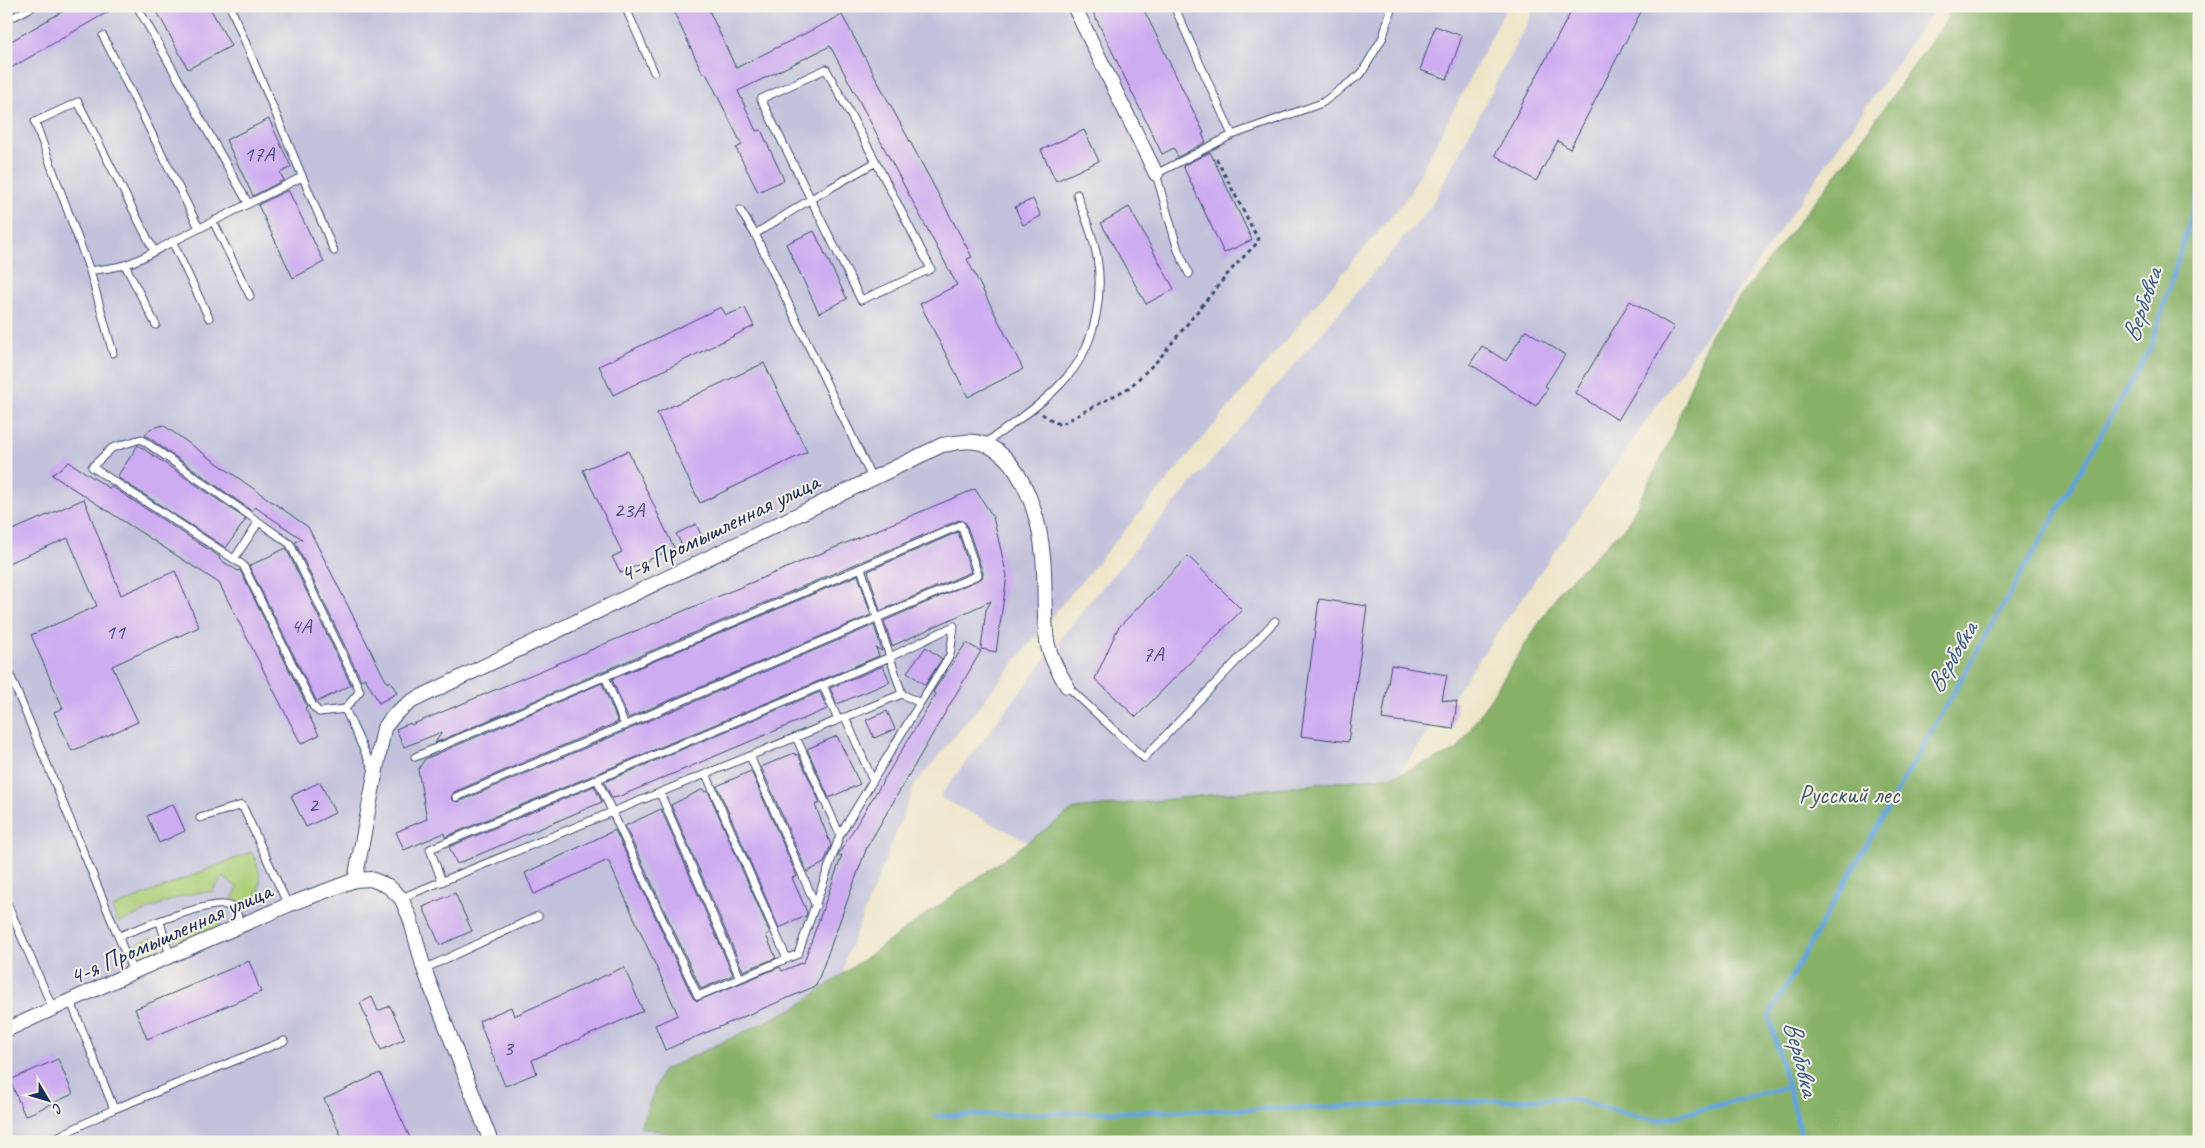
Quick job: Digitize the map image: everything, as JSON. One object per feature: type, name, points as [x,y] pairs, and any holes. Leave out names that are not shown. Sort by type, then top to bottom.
[{"type":"street","points":[[1074,6],[1156,174]]},
{"type":"street","name":"4-я Промышленная улица","points":[[354,880],[384,728],[396,713],[412,701],[942,445],[968,441],[984,444]]},
{"type":"street","points":[[984,444],[1008,463],[1020,478],[1038,524],[1043,556],[1047,641],[1053,662],[1067,686]]},
{"type":"street","name":"4-я Промышленная улица","points":[[6,1030],[288,904],[354,880],[371,879],[388,886],[401,898]]},
{"type":"street","points":[[401,898],[410,918],[424,969],[491,1142]]},
{"type":"lane","points":[[15,16],[34,6]]},
{"type":"lane","points":[[137,6],[248,203]]},
{"type":"lane","points":[[230,6],[334,251]]},
{"type":"lane","points":[[625,6],[654,72]]},
{"type":"lane","points":[[1174,6],[1232,135]]},
{"type":"lane","points":[[1189,274],[1178,250],[1156,174],[1232,135],[1322,103],[1361,74],[1383,37],[1392,6]]},
{"type":"lane","points":[[103,36],[199,228]]},
{"type":"lane","points":[[826,68],[931,269],[861,300],[811,198],[761,99],[826,68]]},
{"type":"lane","points":[[114,353],[90,271],[34,122],[78,102],[154,251]]},
{"type":"lane","points":[[755,234],[811,198],[876,162]]},
{"type":"lane","points":[[90,271],[125,265],[302,177]]},
{"type":"lane","points":[[984,444],[1033,409],[1067,377],[1083,352],[1095,322],[1099,286],[1095,245],[1077,194]]},
{"type":"lane","points":[[740,210],[755,234],[872,478]]},
{"type":"lane","points":[[213,221],[250,296]]},
{"type":"lane","points":[[172,242],[209,318]]},
{"type":"lane","points":[[125,265],[156,325]]},
{"type":"lane","points":[[141,439],[290,544],[360,691],[345,708],[319,712],[313,706],[243,565],[234,559],[92,467],[112,448],[141,439]]},
{"type":"lane","points":[[234,559],[258,523]]},
{"type":"lane","points":[[415,757],[961,525],[978,575],[456,797]]},
{"type":"lane","points":[[861,568],[902,694],[920,703]]},
{"type":"lane","points":[[1067,686],[1144,758],[1275,621]]},
{"type":"lane","points":[[442,882],[430,849],[597,779],[890,657],[954,626],[950,655],[840,835],[798,954],[787,959],[698,996],[597,779]]},
{"type":"lane","points":[[6,665],[133,972]]},
{"type":"lane","points":[[606,676],[625,726]]},
{"type":"lane","points":[[823,685],[873,781]]},
{"type":"lane","points":[[401,898],[902,694]]},
{"type":"lane","points":[[345,708],[375,775]]},
{"type":"lane","points":[[796,738],[840,835]]},
{"type":"lane","points":[[750,756],[816,906]]},
{"type":"lane","points":[[706,774],[787,959]]},
{"type":"lane","points":[[660,793],[740,978]]},
{"type":"lane","points":[[200,818],[242,805],[288,904]]},
{"type":"lane","points":[[6,901],[53,1009]]},
{"type":"lane","points":[[119,936],[210,905],[228,904],[235,910],[240,925]]},
{"type":"lane","points":[[424,969],[538,916]]},
{"type":"lane","points":[[160,922],[170,956]]},
{"type":"lane","points":[[71,1002],[114,1109]]},
{"type":"lane","points":[[48,1142],[114,1109],[284,1041]]},
{"type":"path","points":[[1033,409],[1060,425],[1130,387],[1159,359],[1230,271],[1259,242],[1211,146]]},
{"type":"shaded area","points":[[6,6],[1505,6],[1504,13],[1409,195],[1060,607],[915,785],[846,958],[813,1142],[6,1142]]},
{"type":"shaded area","points":[[1532,6],[1937,6],[1267,962],[939,797],[1086,606],[1432,205],[1530,18]]},
{"type":"green space","name":"Русский лес","points":[[1952,6],[2199,6],[2199,1142],[705,1142],[640,1127],[662,1071],[798,1006],[1074,809],[1394,776],[1457,750],[1561,589],[1627,525],[1669,443],[1710,335],[1845,163],[1947,19]]},
{"type":"green space","points":[[251,852],[257,864],[260,878],[259,892],[253,904],[240,902],[232,898],[238,888],[223,877],[212,892],[189,894],[123,921],[117,921],[112,908]]},
{"type":"green space","points":[[214,920],[219,922],[220,927],[180,946],[174,941],[176,936]]},
{"type":"green space","points":[[150,937],[159,942],[159,951],[156,956],[138,961],[132,959],[129,956],[130,947]]},
{"type":"building","points":[[72,6],[118,6],[11,68],[6,60],[6,44]]},
{"type":"building","points":[[154,6],[209,6],[231,46],[188,69]]},
{"type":"building","points":[[671,6],[707,6],[736,68],[842,15],[972,257],[967,259],[1023,369],[968,397],[920,304],[957,285],[830,46],[738,91],[756,131],[761,130],[784,180],[758,192],[736,148],[742,145],[706,73],[703,74]]},
{"type":"building","points":[[1090,6],[1142,6],[1204,133],[1202,134],[1206,142],[1178,157],[1174,148],[1162,154]]},
{"type":"building","points":[[1574,6],[1644,6],[1570,149],[1558,141],[1536,181],[1495,155]]},
{"type":"building","points":[[1435,26],[1462,36],[1447,79],[1420,70]]},
{"type":"building","points":[[269,119],[291,167],[280,173],[284,180],[253,196],[226,140]]},
{"type":"building","points":[[1084,130],[1099,161],[1056,181],[1041,150]]},
{"type":"building","points":[[1210,152],[1252,240],[1224,253],[1183,166]]},
{"type":"building","points":[[288,190],[324,262],[293,278],[258,205]]},
{"type":"building","points":[[1033,199],[1041,216],[1023,225],[1015,207]]},
{"type":"building","points":[[1129,207],[1174,289],[1146,304],[1101,223]]},
{"type":"building","points":[[814,231],[847,299],[819,313],[786,244]]},
{"type":"building","points":[[1630,301],[1674,327],[1618,420],[1575,393]]},
{"type":"building","points":[[721,307],[726,315],[745,308],[754,326],[613,395],[599,366]]},
{"type":"building","points":[[1526,330],[1565,355],[1545,386],[1548,388],[1536,406],[1470,364],[1482,346],[1506,361]]},
{"type":"building","points":[[764,363],[807,452],[700,503],[657,413]]},
{"type":"building","points":[[163,425],[308,527],[387,683],[390,681],[397,693],[379,703],[365,678],[361,680],[295,542],[302,539],[255,507],[252,511],[145,435],[150,429]]},
{"type":"building","points":[[138,445],[246,519],[226,548],[117,477]]},
{"type":"building","points":[[628,451],[674,548],[621,573],[612,557],[622,552],[583,470]]},
{"type":"building","points":[[69,462],[109,488],[111,486],[220,557],[219,559],[238,571],[240,570],[307,706],[305,708],[319,735],[301,744],[219,583],[52,475]]},
{"type":"building","points":[[975,489],[993,517],[1007,576],[996,652],[981,649],[986,610],[991,601],[892,646],[884,621],[982,578],[983,573],[966,523],[959,520],[435,743],[442,732],[404,747],[396,729],[410,723],[411,725]]},
{"type":"building","points":[[84,499],[121,595],[175,571],[199,627],[112,666],[138,722],[72,751],[54,712],[63,708],[31,635],[97,606],[68,538],[6,564],[6,533]]},
{"type":"building","points":[[696,524],[704,541],[685,551],[676,534]]},
{"type":"building","points":[[958,532],[971,572],[880,611],[868,571]]},
{"type":"building","points":[[286,548],[351,685],[317,702],[249,566]]},
{"type":"building","points":[[1188,556],[1242,610],[1136,717],[1095,679],[1118,628]]},
{"type":"building","points":[[858,575],[871,615],[628,718],[612,679]]},
{"type":"building","points":[[1319,599],[1367,606],[1348,742],[1301,736]]},
{"type":"building","points":[[874,625],[882,651],[876,648],[879,656],[445,837],[444,833],[404,850],[396,832],[427,819],[418,770],[425,759],[602,683],[618,722],[454,792],[451,799],[458,802]]},
{"type":"building","points":[[966,643],[981,651],[867,847],[816,986],[665,1050],[655,1025],[678,1015],[608,860],[534,894],[525,873],[615,830],[693,998],[697,1001],[780,967],[782,971],[804,962],[842,855],[838,857],[838,855],[936,694],[933,692]]},
{"type":"building","points":[[926,647],[942,659],[925,685],[907,672]]},
{"type":"building","points":[[1391,665],[1447,675],[1442,700],[1457,702],[1453,729],[1382,719]]},
{"type":"building","points":[[883,666],[890,682],[837,704],[830,688]]},
{"type":"building","points":[[820,692],[827,709],[618,797],[612,798],[604,782]]},
{"type":"building","points":[[887,711],[895,729],[874,738],[866,720]]},
{"type":"building","points":[[837,736],[860,784],[829,798],[807,749]]},
{"type":"building","points":[[794,753],[795,755],[798,754],[820,803],[815,805],[831,845],[824,863],[807,872],[761,767]]},
{"type":"building","points":[[751,771],[797,876],[792,878],[807,912],[806,916],[779,928],[717,786]]},
{"type":"building","points":[[320,782],[335,813],[306,827],[291,796]]},
{"type":"building","points":[[594,786],[602,802],[457,864],[449,847]]},
{"type":"building","points":[[703,789],[705,792],[708,791],[770,933],[766,935],[776,958],[743,971],[671,805]]},
{"type":"building","points":[[173,804],[185,831],[159,843],[147,816]]},
{"type":"building","points":[[661,809],[733,975],[701,989],[625,826]]},
{"type":"building","points":[[455,893],[472,931],[440,945],[423,907]]},
{"type":"building","points":[[249,961],[261,992],[147,1039],[135,1009]]},
{"type":"building","points":[[624,967],[643,1011],[532,1060],[537,1073],[505,1086],[479,1021],[511,1007],[514,1016]]},
{"type":"building","points":[[372,997],[378,1011],[390,1006],[405,1039],[381,1050],[360,1003]]},
{"type":"building","points":[[58,1059],[73,1094],[25,1116],[10,1080]]},
{"type":"building","points":[[380,1073],[412,1142],[344,1142],[324,1099]]},
{"type":"waterway","name":"Вербовка","points":[[1803,1142],[1769,1016],[2151,347],[2199,191]]},
{"type":"waterway","points":[[936,1116],[1311,1108],[1568,1098],[1657,1121],[1788,1087]]}]
